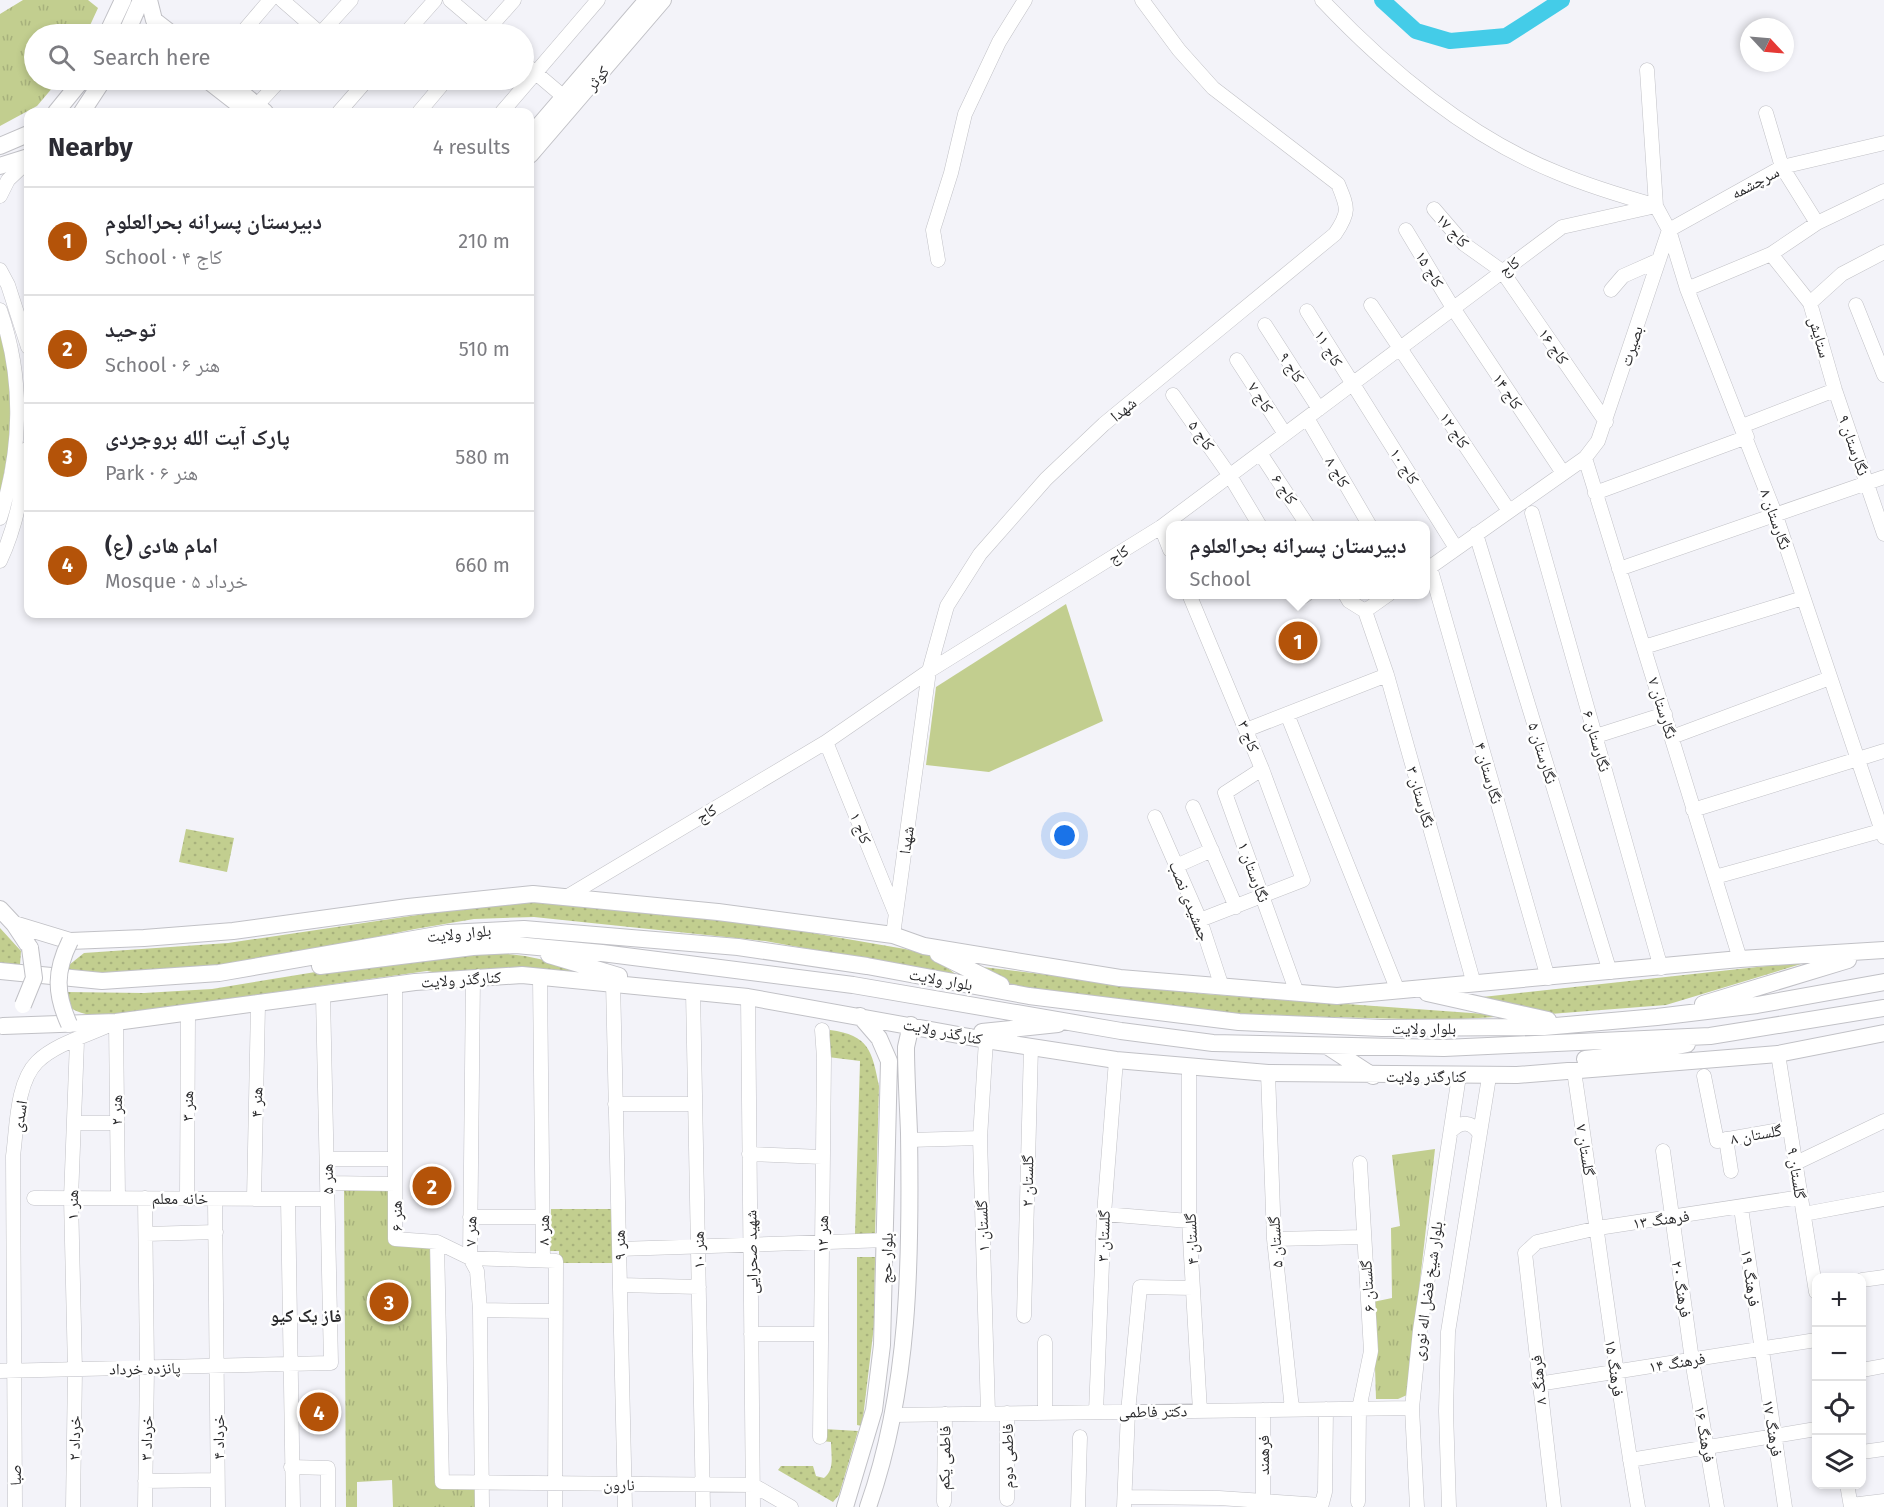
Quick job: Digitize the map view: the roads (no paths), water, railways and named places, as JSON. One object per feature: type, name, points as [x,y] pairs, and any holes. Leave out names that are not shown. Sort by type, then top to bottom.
[{"type":"main road","points":[[109,0],[115,17]]},
{"type":"main road","points":[[112,24],[123,0]]},
{"type":"main road","points":[[130,24],[141,0]]},
{"type":"main road","points":[[149,0],[154,20],[159,24]]},
{"type":"main road","name":"کوثر","points":[[534,149],[647,0]]},
{"type":"main road","name":"کوثر","points":[[534,132],[569,101],[663,0]]},
{"type":"main road","points":[[59,108],[74,90]]},
{"type":"main road","points":[[85,108],[96,90]]},
{"type":"main road","points":[[224,90],[254,108]]},
{"type":"main road","points":[[236,90],[255,108]]},
{"type":"main road","points":[[0,146],[24,136]]},
{"type":"main road","points":[[0,166],[24,160]]},
{"type":"main road","points":[[14,924],[70,941],[233,931],[477,898],[533,894],[718,912],[893,936],[924,946],[1120,978],[1337,996],[1740,959],[1878,952]]},
{"type":"main road","points":[[0,909],[14,924],[30,948],[34,978],[23,1005],[2,1027]]},
{"type":"main road","name":"بلوار ولایت","points":[[0,971],[102,981],[219,974],[448,933],[524,929],[738,946],[1013,992],[1239,1022],[1382,1028],[1566,1025],[1658,1017],[1847,990],[1884,982]]},
{"type":"main road","points":[[69,1024],[60,1004],[57,982],[60,961],[70,941]]},
{"type":"main road","points":[[516,945],[620,976],[635,985]]},
{"type":"main road","name":"بلوار ولایت","points":[[0,980],[98,989],[192,986],[461,948],[516,945],[602,953],[853,985],[1121,1031],[1213,1043],[1326,1046],[1488,1047],[1710,1036],[1884,1008]]},
{"type":"main road","points":[[924,946],[1013,992]]},
{"type":"main road","points":[[1658,1017],[1878,952]]},
{"type":"main road","name":"کنارگذر ولایت","points":[[2,1027],[116,1022],[258,1005],[394,985],[522,975],[613,982],[748,997],[1031,1047],[1189,1068],[1268,1073],[1517,1076],[1778,1054],[1884,1033]]},
{"type":"main road","points":[[1405,990],[1566,1025]]},
{"type":"main road","points":[[1847,990],[1871,990],[1876,994],[1875,1002],[1860,1013]]},
{"type":"main road","points":[[1121,1031],[1161,1030],[1167,1027],[1167,1019],[1151,1010]]},
{"type":"main road","name":"بلوار حج","points":[[859,1015],[879,1038],[890,1061],[898,1070],[909,1140],[907,1276],[902,1363],[894,1414],[868,1507]]},
{"type":"main road","points":[[966,1036],[1070,1022]]},
{"type":"main road","points":[[1213,1043],[1196,1035],[1200,1025],[1239,1022]]},
{"type":"main road","points":[[1806,1022],[1867,1037]]},
{"type":"main road","name":"بلوار حج","points":[[845,1507],[874,1410],[882,1345],[886,1240],[898,1070],[911,1026]]},
{"type":"main road","points":[[1517,1076],[1576,1060],[1674,1048],[1710,1036]]},
{"type":"main road","points":[[1326,1046],[1374,1076]]},
{"type":"street","points":[[250,24],[270,0]]},
{"type":"street","points":[[282,0],[309,24]]},
{"type":"street","points":[[329,24],[351,0]]},
{"type":"street","points":[[414,24],[435,0]]},
{"type":"street","points":[[450,0],[476,24]]},
{"type":"street","points":[[495,24],[514,0]]},
{"type":"street","points":[[569,101],[536,74],[598,0]]},
{"type":"street","points":[[938,260],[933,230],[951,173],[965,114],[999,42],[1025,0]]},
{"type":"street","name":"شهدا","points":[[893,936],[929,671],[946,606],[980,554],[1046,479],[1104,424],[1335,234],[1347,216],[1346,204],[1338,184],[1213,88],[1179,50],[1142,0]]},
{"type":"street","points":[[1322,0],[1390,66],[1444,109],[1556,172],[1656,206],[1647,70]]},
{"type":"street","points":[[259,108],[272,90]]},
{"type":"street","points":[[342,108],[358,90]]},
{"type":"street","points":[[422,108],[437,90]]},
{"type":"street","points":[[506,108],[522,90]]},
{"type":"street","points":[[1766,113],[1782,167],[1817,223]]},
{"type":"street","name":"سرچشمه","points":[[1669,230],[1782,167],[1884,143]]},
{"type":"street","points":[[0,196],[8,180],[24,163]]},
{"type":"street","points":[[1687,288],[1771,254],[1817,223],[1884,191]]},
{"type":"street","name":"کاج","points":[[1169,521],[1562,227],[1656,206]]},
{"type":"street","name":"نگارستان ۸","points":[[1656,206],[1669,230],[1687,288],[1776,516],[1883,832]]},
{"type":"street","name":"کاج ۱۷","points":[[1434,209],[1464,244],[1502,271]]},
{"type":"street","name":"کاج ۱۵","points":[[1406,230],[1454,308]]},
{"type":"street","name":"بصیرت","points":[[1585,458],[1598,441],[1606,422],[1669,230]]},
{"type":"street","name":"ستایش","points":[[1835,390],[1810,303],[1842,274],[1884,252]]},
{"type":"street","points":[[1771,254],[1810,303]]},
{"type":"street","points":[[1611,290],[1623,276],[1659,261]]},
{"type":"street","points":[[0,270],[8,285],[24,335]]},
{"type":"street","name":"کاج ۱۶","points":[[1502,271],[1606,422]]},
{"type":"street","name":"کاج ۱۲","points":[[1371,305],[1509,511]]},
{"type":"street","points":[[1856,305],[1884,375]]},
{"type":"street","name":"کاج ۱۴","points":[[1454,308],[1563,473]]},
{"type":"street","points":[[0,310],[12,350],[18,410],[9,483],[0,518]]},
{"type":"street","name":"کاج ۱۱","points":[[1306,311],[1351,385]]},
{"type":"street","name":"کاج ۹","points":[[1265,325],[1319,409]]},
{"type":"street","name":"کاج ۷","points":[[1237,360],[1284,435]]},
{"type":"street","name":"کاج ۱۰","points":[[1351,385],[1456,548]]},
{"type":"street","points":[[1595,493],[1835,390]]},
{"type":"street","name":"نگارستان ۹","points":[[1835,390],[1884,534]]},
{"type":"street","name":"کاج ۵","points":[[1173,395],[1230,476],[1258,521]]},
{"type":"street","name":"کاج ۸","points":[[1307,418],[1368,521]]},
{"type":"street","name":"کاج ۶","points":[[1260,453],[1305,521]]},
{"type":"street","points":[[1430,567],[1585,458]]},
{"type":"street","name":"نگارستان ۷","points":[[1585,458],[1740,959]]},
{"type":"street","points":[[0,561],[10,540],[24,474]]},
{"type":"street","points":[[1619,569],[1884,477]]},
{"type":"street","name":"نگارستان ۶","points":[[1532,513],[1661,968]]},
{"type":"street","name":"کاج","points":[[568,896],[826,742],[929,671],[1166,523]]},
{"type":"street","points":[[1161,527],[1166,540]]},
{"type":"street","name":"نگارستان ۵","points":[[1476,534],[1610,972]]},
{"type":"street","name":"نگارستان ۴","points":[[1430,575],[1548,978]]},
{"type":"street","points":[[1644,647],[1803,598]]},
{"type":"street","name":"کاج ۳","points":[[1191,599],[1262,769],[1303,880],[1263,896]]},
{"type":"street","points":[[1348,599],[1365,611],[1382,599]]},
{"type":"street","name":"نگارستان ۳","points":[[1365,611],[1386,675],[1474,984]]},
{"type":"street","points":[[1246,730],[1386,675]]},
{"type":"street","points":[[1672,737],[1830,678]]},
{"type":"street","points":[[1287,714],[1405,990]]},
{"type":"street","points":[[1596,736],[1665,714]]},
{"type":"street","name":"کاج ۱","points":[[826,742],[896,913]]},
{"type":"street","points":[[1693,810],[1884,751]]},
{"type":"street","name":"نگارستان ۱","points":[[1262,769],[1226,793],[1297,993]]},
{"type":"street","points":[[1193,807],[1236,907]]},
{"type":"street","name":"جمشیدی نصب","points":[[1155,817],[1200,920],[1222,987]]},
{"type":"street","points":[[1715,877],[1883,832]]},
{"type":"street","points":[[1176,866],[1212,850]]},
{"type":"street","points":[[1200,920],[1263,896]]},
{"type":"street","name":"هنر ۸","points":[[540,977],[543,1260],[556,1261],[555,1507]]},
{"type":"street","name":"هنر ۷","points":[[473,978],[470,1258],[477,1271],[480,1310],[482,1507]]},
{"type":"street","name":"هنر ۹","points":[[613,982],[625,1507]]},
{"type":"street","name":"هنر ۶","points":[[394,985],[395,1239],[437,1242]]},
{"type":"street","name":"هنر ۱۰","points":[[693,992],[703,1507]]},
{"type":"street","name":"هنر ۵","points":[[323,996],[331,1363]]},
{"type":"street","name":"شهید صحرایی","points":[[748,997],[753,1507]]},
{"type":"street","name":"هنر ۴","points":[[254,1199],[258,1005]]},
{"type":"street","name":"هنر ۳","points":[[187,1198],[188,1014]]},
{"type":"street","name":"اسدی","points":[[7,1371],[13,1156],[26,1080],[36,1063],[54,1050],[116,1022]]},
{"type":"street","name":"هنر ۲","points":[[116,1022],[118,1198]]},
{"type":"street","name":"هنر ۱۲","points":[[820,1437],[824,1058],[822,1030]]},
{"type":"street","name":"گلستان ۱","points":[[986,1040],[980,1138],[988,1413]]},
{"type":"street","name":"هنر ۱","points":[[75,1370],[71,1198],[76,1041]]},
{"type":"street","name":"گلستان ۲","points":[[1024,1316],[1031,1047]]},
{"type":"street","name":"گلستان ۹","points":[[1778,1054],[1813,1273]]},
{"type":"street","name":"گلستان ۳","points":[[1096,1412],[1104,1214],[1116,1059]]},
{"type":"street","name":"گلستان ۴","points":[[1189,1068],[1189,1221],[1200,1411]]},
{"type":"street","name":"گلستان ۷","points":[[1574,1071],[1598,1228]]},
{"type":"street","name":"گلستان ۵","points":[[1268,1073],[1274,1239],[1292,1410]]},
{"type":"street","name":"بلوار شیخ فضل اله نوری","points":[[1417,1507],[1412,1408],[1420,1330],[1459,1076]]},
{"type":"street","name":"گلستان ۸","points":[[1704,1076],[1717,1141],[1790,1128]]},
{"type":"street","name":"بلوار شیخ فضل اله نوری","points":[[1449,1507],[1446,1411],[1448,1332],[1489,1077]]},
{"type":"street","points":[[615,1104],[695,1104]]},
{"type":"street","points":[[1796,1163],[1884,1121]]},
{"type":"street","points":[[74,1123],[116,1122]]},
{"type":"street","points":[[1451,1131],[1457,1124],[1466,1123],[1474,1126],[1479,1133]]},
{"type":"street","points":[[909,1140],[980,1138]]},
{"type":"street","points":[[1726,1140],[1731,1171]]},
{"type":"street","name":"فرهنگ ۲۰","points":[[1663,1151],[1692,1360]]},
{"type":"street","points":[[749,1154],[822,1157]]},
{"type":"street","points":[[327,1159],[395,1160]]},
{"type":"street","name":"گلستان ۶","points":[[1358,1502],[1359,1409],[1371,1351],[1360,1163]]},
{"type":"street","points":[[327,1183],[395,1184]]},
{"type":"street","name":"فرهنگ ۱۳","points":[[1525,1253],[1537,1242],[1598,1228],[1741,1208],[1801,1197]]},
{"type":"street","name":"خانه معلم","points":[[34,1198],[327,1199]]},
{"type":"street","points":[[145,1198],[147,1368]]},
{"type":"street","name":"خرداد ۴","points":[[215,1198],[218,1507]]},
{"type":"street","points":[[288,1199],[293,1507]]},
{"type":"street","points":[[1804,1214],[1883,1201]]},
{"type":"street","name":"فرهنگ ۱۹","points":[[1741,1208],[1761,1349]]},
{"type":"street","points":[[1104,1214],[1189,1221]]},
{"type":"street","points":[[470,1217],[543,1217]]},
{"type":"street","name":"فرهنگ ۱۵","points":[[1598,1228],[1615,1372],[1638,1507]]},
{"type":"street","points":[[146,1234],[216,1232]]},
{"type":"street","points":[[1274,1239],[1364,1237]]},
{"type":"street","points":[[619,1249],[886,1240]]},
{"type":"street","points":[[437,1242],[470,1258],[543,1260]]},
{"type":"street","name":"نارون","points":[[437,1242],[442,1482],[753,1485]]},
{"type":"street","name":"فرهنگ ۸","points":[[1525,1253],[1538,1384],[1554,1507]]},
{"type":"street","points":[[1866,1279],[1884,1277]]},
{"type":"street","points":[[620,1285],[699,1287]]},
{"type":"street","points":[[1193,1288],[1140,1287],[1128,1412],[1125,1502],[1263,1500],[1321,1506],[1324,1492],[1326,1409]]},
{"type":"street","points":[[480,1310],[554,1311]]},
{"type":"street","points":[[752,1334],[820,1334]]},
{"type":"street","name":"فرهنگ ۱۴","points":[[1538,1384],[1812,1341]]},
{"type":"street","points":[[1045,1342],[1045,1413]]},
{"type":"street","name":"فرهنگ ۱۷","points":[[1761,1349],[1785,1507]]},
{"type":"street","name":"فرهنگ ۱۶","points":[[1692,1360],[1717,1507]]},
{"type":"street","name":"پانزده خرداد","points":[[7,1371],[331,1363]]},
{"type":"street","points":[[1866,1369],[1884,1366]]},
{"type":"street","name":"خرداد ۳","points":[[145,1507],[147,1368]]},
{"type":"street","name":"خرداد ۲","points":[[73,1507],[75,1370]]},
{"type":"street","name":"صبا","points":[[7,1371],[15,1507]]},
{"type":"street","name":"دکتر فاطمی","points":[[894,1414],[1412,1408]]},
{"type":"street","name":"فرهمند","points":[[1263,1410],[1263,1500]]},
{"type":"street","name":"فاطمی دوم","points":[[1007,1413],[1007,1499]]},
{"type":"street","name":"فاطمی یکم","points":[[944,1502],[945,1414]]},
{"type":"street","points":[[1630,1460],[1812,1430]]},
{"type":"street","points":[[1078,1507],[1080,1437]]},
{"type":"street","points":[[1866,1451],[1884,1449]]},
{"type":"street","points":[[291,1467],[328,1468],[328,1507]]},
{"type":"street","points":[[145,1481],[218,1480]]},
{"type":"street","points":[[753,1485],[791,1507]]},
{"type":"street","points":[[1848,1489],[1851,1506],[1884,1501]]},
{"type":"waterway","points":[[1382,0],[1416,31],[1450,41],[1506,36],[1562,0]]},
{"type":"place","name":"دبیرستان پسرانه بحرالعلوم","points":[[1298,641]]},
{"type":"place","name":"توحید","points":[[432,1186]]},
{"type":"place","name":"پارک آیت الله بروجردی","points":[[389,1302]]},
{"type":"place","name":"امام هادی (ع)","points":[[319,1412]]},
{"type":"district","name":"فاز یک کیو","points":[[306,1316]]}]
